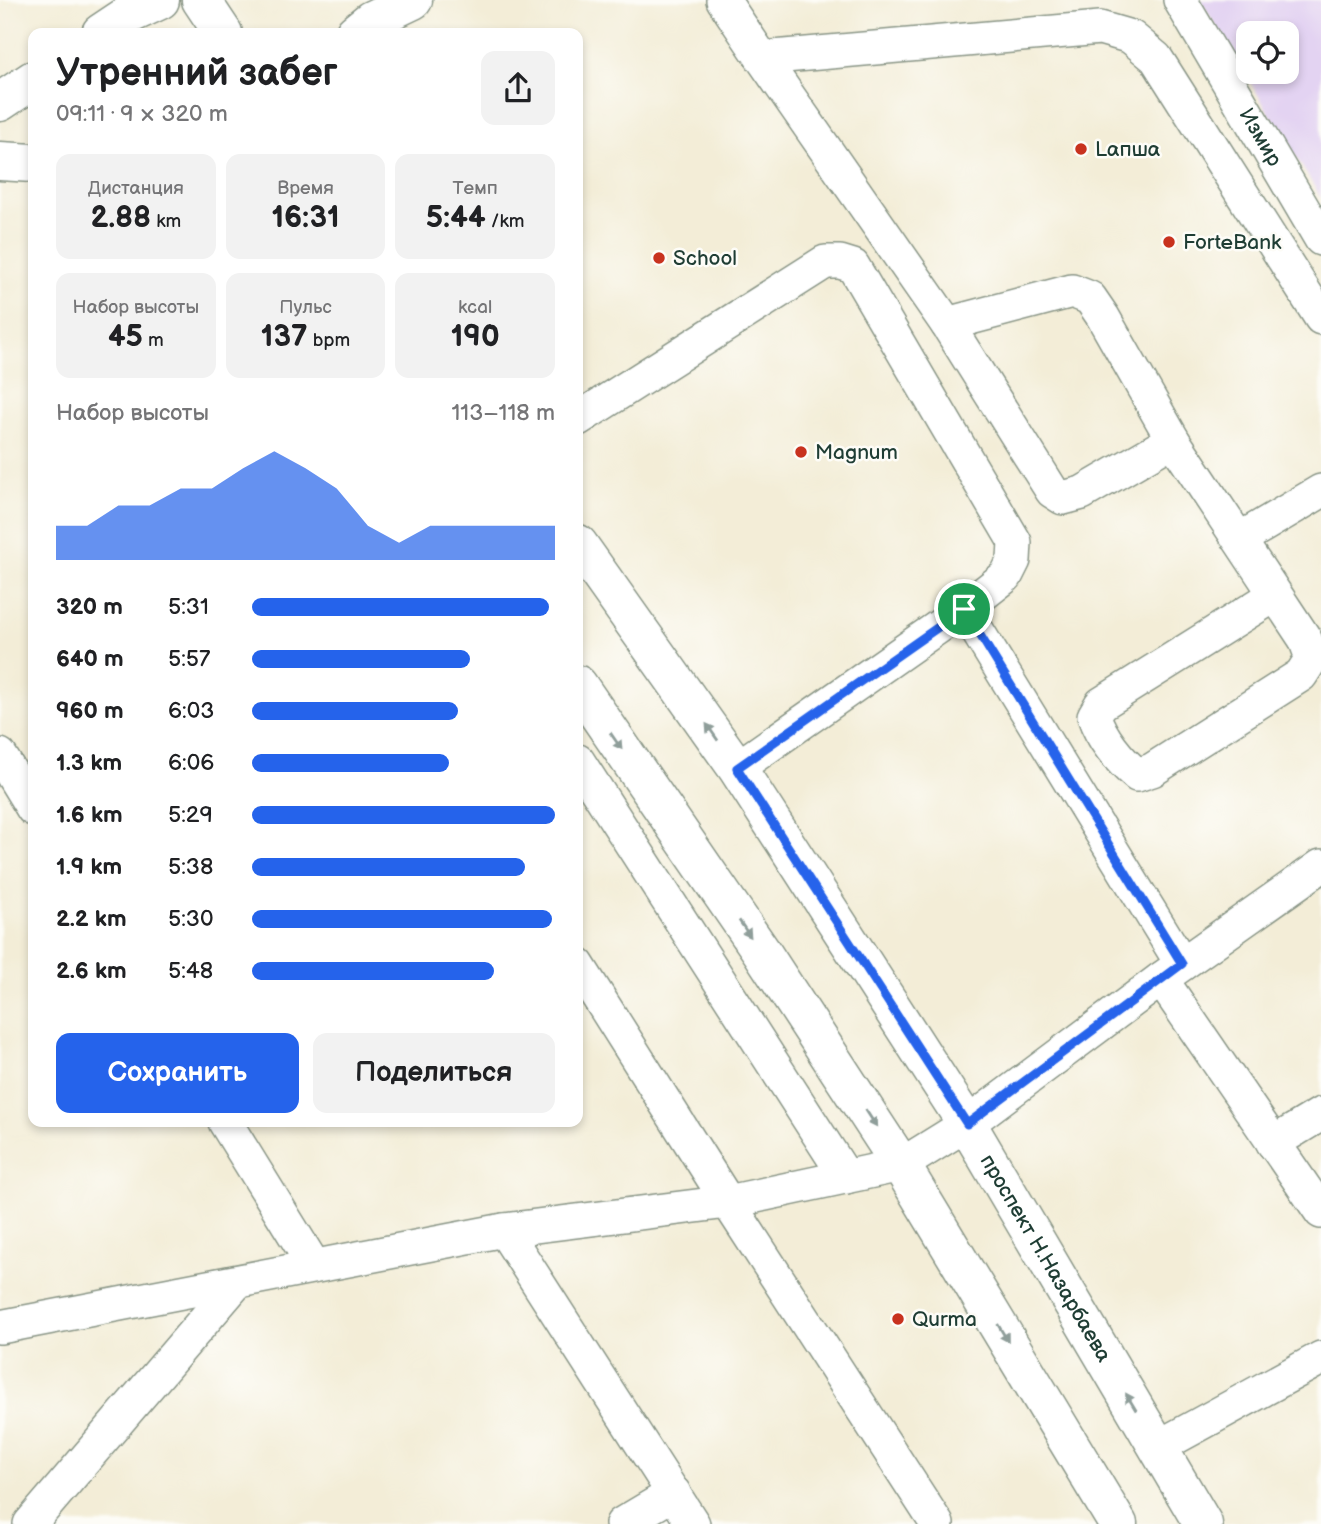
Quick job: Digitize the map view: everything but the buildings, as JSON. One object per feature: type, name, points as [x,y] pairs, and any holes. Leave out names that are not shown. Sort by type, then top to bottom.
[{"type":"main road","points":[[201,0],[220,28]]},
{"type":"main road","points":[[361,28],[370,20],[413,0]]},
{"type":"main road","points":[[0,102],[28,82]]},
{"type":"main road","points":[[0,161],[28,163]]},
{"type":"main road","name":"проспект Н.Назарбаева","points":[[583,551],[737,768],[967,1124],[1203,1524]]},
{"type":"main road","points":[[583,692],[763,954],[901,1165],[1118,1524]]},
{"type":"street","points":[[723,0],[947,324],[1052,491],[1063,498],[1082,493],[1173,440]]},
{"type":"street","name":"Измир","points":[[1180,0],[1312,200],[1321,239]]},
{"type":"street","points":[[762,58],[1100,28],[1130,37],[1156,58],[1321,318]]},
{"type":"street","points":[[583,416],[825,262],[840,262],[853,266],[1015,542],[1014,560],[1006,576],[964,609],[737,768]]},
{"type":"street","points":[[947,324],[1072,291],[1090,298],[1173,440],[1305,639],[1312,658],[1301,675],[1152,770],[1137,775],[1126,766],[1098,729],[1094,716],[1101,704],[1275,596]]},
{"type":"street","points":[[1240,539],[1321,491]]},
{"type":"street","points":[[964,609],[1171,972],[1273,1143],[1321,1212]]},
{"type":"street","points":[[0,755],[28,801]]},
{"type":"street","points":[[583,769],[846,1177]]},
{"type":"street","points":[[0,1327],[504,1230],[728,1202],[901,1165],[967,1124],[1171,972],[1321,866]]},
{"type":"street","points":[[583,973],[937,1524]]},
{"type":"street","points":[[1273,1143],[1321,1114]]},
{"type":"street","points":[[228,1127],[314,1266]]},
{"type":"street","points":[[504,1230],[693,1524]]},
{"type":"street","points":[[30,1524],[237,1282]]},
{"type":"street","points":[[1158,1447],[1321,1358]]},
{"type":"street","points":[[622,1524],[674,1493]]},
{"type":"shaded area","points":[[1200,0],[1321,0],[1321,198],[1251,84],[1299,84],[1299,21],[1236,21],[1236,59]]},
{"type":"place","name":"Lапша","points":[[1081,149]]},
{"type":"place","name":"ForteBank","points":[[1169,242]]},
{"type":"place","name":"School","points":[[659,258]]},
{"type":"place","name":"Magnum","points":[[801,452]]},
{"type":"place","name":"Qurma","points":[[898,1319]]},
{"type":"route","points":[[964,609],[1182,964],[967,1124],[737,768],[964,609]]}]
